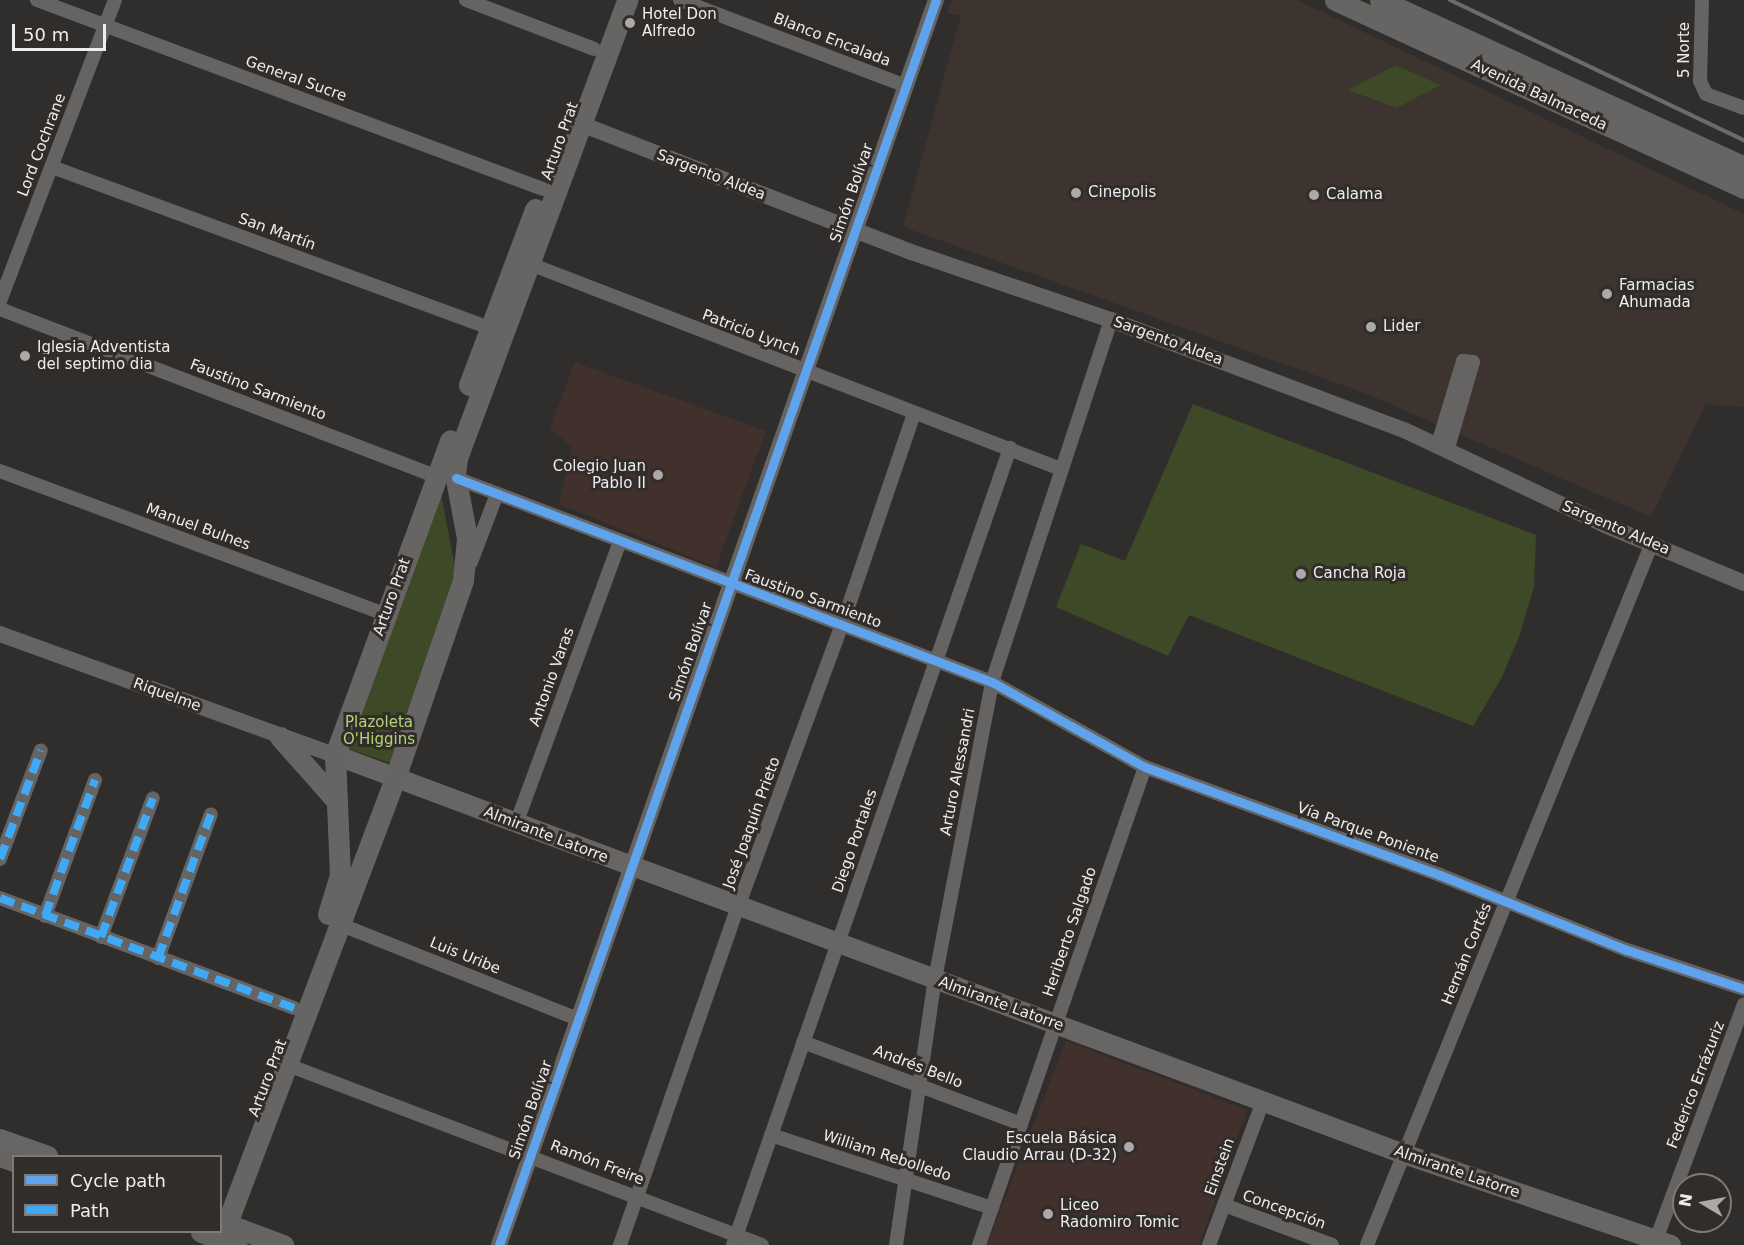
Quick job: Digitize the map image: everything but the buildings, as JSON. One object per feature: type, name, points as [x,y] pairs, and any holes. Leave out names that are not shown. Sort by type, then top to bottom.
[{"type":"main road","name":"Arturo Prat","points":[[222,1220],[285,1065],[395,778],[463,581],[467,538],[446,477],[490,328],[612,0]]},
{"type":"main road","name":"Arturo Prat","points":[[222,1196],[294,1008],[339,876],[334,798],[335,755],[385,614],[446,477],[457,458],[627,0]]},
{"type":"main road","name":"Avenida Balmaceda","points":[[1335,0],[1744,188]]},
{"type":"main road","name":"Avenida Balmaceda","points":[[1380,0],[1744,167]]},
{"type":"main road","points":[[279,737],[334,798]]},
{"type":"main road","name":"Almirante Latorre","points":[[335,755],[1404,1154],[1660,1243]]},
{"type":"main road","points":[[0,1139],[45,1155]]},
{"type":"main road","points":[[216,1235],[283,1245]]},
{"type":"street","name":"General Sucre","points":[[37,0],[543,189]]},
{"type":"street","name":"Lord Cochrane","points":[[0,301],[115,0]]},
{"type":"street","points":[[466,0],[594,49]]},
{"type":"street","name":"Blanco Encalada","points":[[680,0],[906,86]]},
{"type":"street","name":"Simón Bolívar","points":[[499,1245],[936,0]]},
{"type":"street","name":"5 Norte","points":[[1702,0],[1700,81],[1706,94],[1744,108]]},
{"type":"street","name":"Sargento Aldea","points":[[581,124],[855,231],[1111,320],[1443,446],[1605,525],[1744,584]]},
{"type":"street","name":"San Martín","points":[[51,167],[490,328]]},
{"type":"street","name":"Patricio Lynch","points":[[530,264],[1061,469]]},
{"type":"street","name":"Faustino Sarmiento","points":[[0,309],[992,682]]},
{"type":"street","name":"Arturo Alessandri","points":[[896,1245],[935,980],[992,682],[1111,320]]},
{"type":"street","points":[[1463,361],[1473,362],[1443,446],[1463,361]]},
{"type":"street","name":"José Joaquín Prieto","points":[[621,1245],[738,907],[842,626],[914,412]]},
{"type":"street","name":"Diego Portales","points":[[735,1240],[1010,448]]},
{"type":"street","name":"Manuel Bulnes","points":[[0,471],[385,614]]},
{"type":"street","name":"Arturo Prat","points":[[463,581],[497,494]]},
{"type":"street","name":"Antonio Varas","points":[[516,824],[620,541]]},
{"type":"street","name":"Hernán Cortés","points":[[1368,1245],[1652,543]]},
{"type":"street","name":"Riquelme","points":[[0,634],[279,737],[335,755]]},
{"type":"street","name":"Vía Parque Poniente","points":[[992,682],[1144,767],[1507,901],[1627,950],[1744,989]]},
{"type":"street","points":[[0,860],[41,750]]},
{"type":"street","name":"Heriberto Salgado","points":[[979,1245],[1144,767]]},
{"type":"street","points":[[45,916],[95,780]]},
{"type":"street","points":[[101,937],[153,798]]},
{"type":"street","points":[[158,958],[211,814]]},
{"type":"street","points":[[0,898],[294,1008]]},
{"type":"street","name":"Luis Uribe","points":[[339,924],[578,1019]]},
{"type":"street","name":"Federico Errázuriz","points":[[1660,1243],[1744,1004]]},
{"type":"street","name":"Andrés Bello","points":[[804,1042],[1021,1124]]},
{"type":"street","name":"Ramón Freire","points":[[285,1065],[531,1155],[638,1197],[735,1240],[762,1245]]},
{"type":"street","name":"Einstein","points":[[1209,1245],[1263,1101]]},
{"type":"street","name":"William Rebolledo","points":[[771,1135],[992,1209]]},
{"type":"street","name":"Concepción","points":[[1224,1205],[1332,1245]]},
{"type":"shaded area","name":"Calama","points":[[952,0],[1297,0],[1744,214],[1744,407],[1706,404],[1651,517],[1367,394],[903,227],[961,15],[947,14]]},
{"type":"shaded area","name":"Colegio Juan Pablo II","points":[[574,362],[766,431],[716,567],[559,504],[572,446],[550,430]]},
{"type":"shaded area","name":"Escuela Básica Claudio Arrau (D-32)","points":[[1066,1041],[1247,1110],[1199,1245],[987,1245]]},
{"type":"green space","points":[[1396,65],[1440,85],[1397,108],[1348,90]]},
{"type":"green space","name":"Cancha Roja","points":[[1193,404],[1536,535],[1534,587],[1520,634],[1502,677],[1473,726],[1189,615],[1168,656],[1056,607],[1081,544],[1125,561]]},
{"type":"green space","name":"Plazoleta O'Higgins","points":[[441,494],[456,572],[390,763],[349,749]]},
{"type":"railway","points":[[1450,0],[1744,140]]},
{"type":"marked path","points":[[0,859],[41,750]]},
{"type":"marked path","points":[[45,916],[95,780]]},
{"type":"marked path","points":[[101,937],[153,798]]},
{"type":"marked path","points":[[158,958],[211,814]]},
{"type":"marked path","points":[[0,898],[294,1008]]},
{"type":"cycle path","points":[[499,1245],[936,0]]},
{"type":"cycle path","points":[[456,478],[992,682],[1145,767],[1440,875],[1627,950],[1744,989]]},
{"type":"place","name":"Hotel Don Alfredo","points":[[630,23]]},
{"type":"place","name":"Cinepolis","points":[[1076,193]]},
{"type":"place","name":"Calama","points":[[1314,195]]},
{"type":"place","name":"Farmacias Ahumada","points":[[1607,294]]},
{"type":"place","name":"Lider","points":[[1371,327]]},
{"type":"place","name":"Iglesia Adventista del septimo dia","points":[[25,356]]},
{"type":"place","name":"Colegio Juan Pablo II","points":[[658,475]]},
{"type":"place","name":"Cancha Roja","points":[[1301,574]]},
{"type":"place","name":"Escuela Básica Claudio Arrau (D-32)","points":[[1129,1147]]},
{"type":"place","name":"Liceo Radomiro Tomic","points":[[1048,1214]]}]
